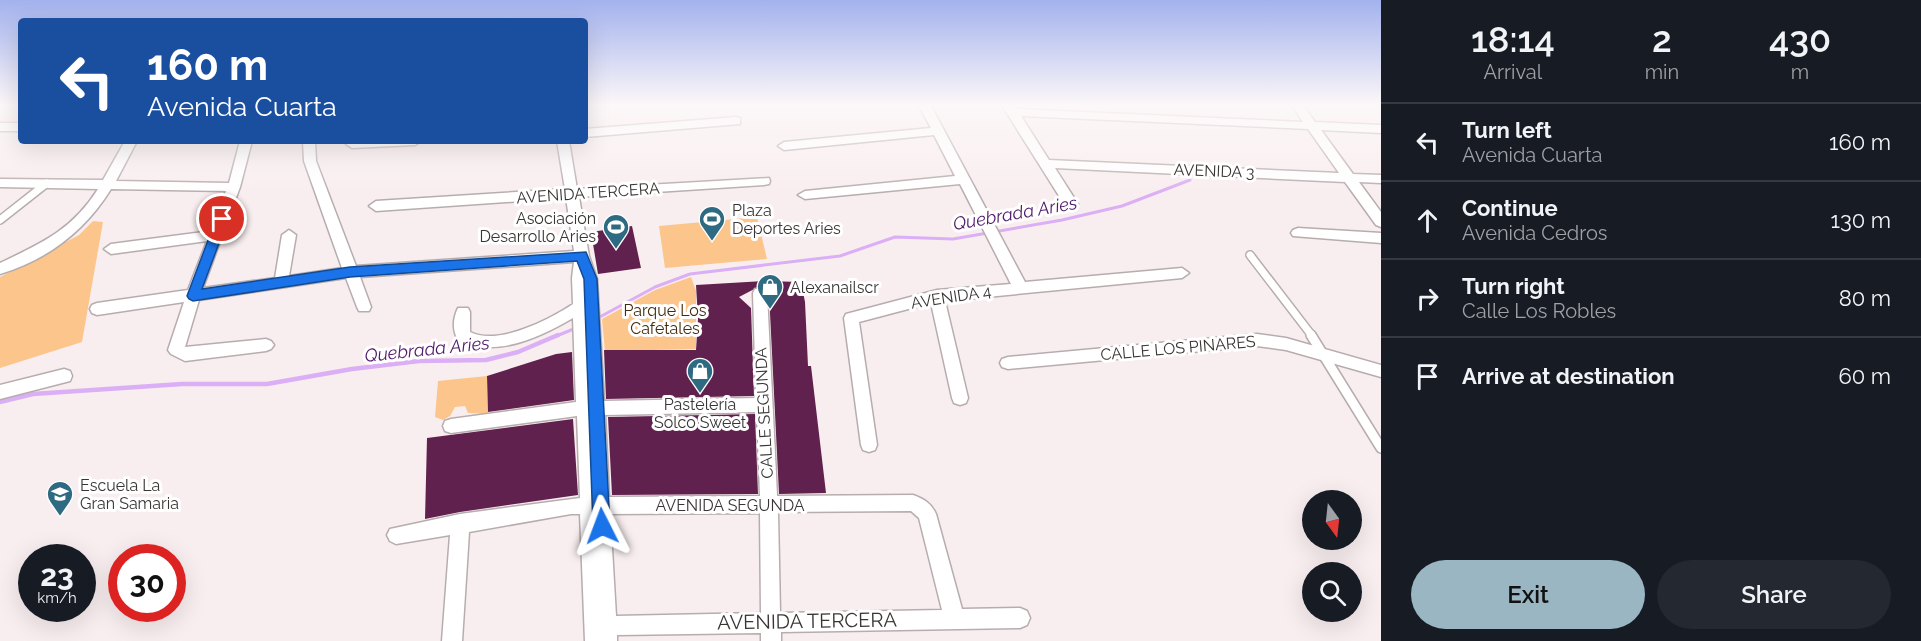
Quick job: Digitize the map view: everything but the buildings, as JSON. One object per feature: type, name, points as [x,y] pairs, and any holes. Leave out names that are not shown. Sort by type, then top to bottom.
[{"type":"street","points":[[784,146],[909,134]]},
{"type":"street","points":[[941,134],[1022,288]]},
{"type":"street","points":[[1027,134],[1071,204]]},
{"type":"street","points":[[1317,134],[1381,222]]},
{"type":"street","points":[[0,269],[48,244],[76,226],[108,184],[129,144]]},
{"type":"street","points":[[245,144],[234,188],[193,296],[176,350],[185,355],[266,345]]},
{"type":"street","points":[[309,144],[310,161],[364,307]]},
{"type":"street","points":[[563,144],[582,256],[579,278],[586,321],[601,633]]},
{"type":"street","name":"AVENIDA 3","points":[[1046,164],[1381,179]]},
{"type":"street","points":[[805,195],[965,179]]},
{"type":"street","name":"AVENIDA TERCERA","points":[[376,206],[764,181]]},
{"type":"street","points":[[0,183],[234,188]]},
{"type":"street","points":[[1298,233],[1381,238]]},
{"type":"street","points":[[111,249],[216,235]]},
{"type":"street","points":[[281,282],[289,235]]},
{"type":"street","points":[[97,309],[350,272],[582,256]]},
{"type":"street","name":"AVENIDA 4","points":[[869,445],[851,318],[937,296],[1182,273]]},
{"type":"street","name":"CALLE SEGUNDA","points":[[760,293],[769,505],[771,632]]},
{"type":"street","points":[[937,296],[960,398]]},
{"type":"street","points":[[463,312],[461,326],[463,336],[478,343],[493,342],[551,323],[586,321]]},
{"type":"street","name":"CALLE LOS PINARES","points":[[1008,363],[1241,340],[1286,344],[1381,371]]},
{"type":"street","points":[[0,392],[64,376]]},
{"type":"street","points":[[451,426],[591,408],[763,405]]},
{"type":"street","name":"AVENIDA SEGUNDA","points":[[396,535],[571,506],[913,503],[927,514],[954,618]]},
{"type":"street","points":[[452,641],[460,523]]},
{"type":"street","name":"AVENIDA TERCERA","points":[[601,633],[771,632],[954,618],[1020,618]]},
{"type":"lane","points":[[0,220],[47,183]]},
{"type":"lane","points":[[1250,255],[1325,355],[1381,448]]},
{"type":"green space","name":"Plaza Deportes Aries","points":[[757,217],[767,259],[665,268],[659,226]]},
{"type":"green space","points":[[93,221],[103,222],[82,342],[0,368],[0,277],[79,235]]},
{"type":"green space","name":"Parque Los Cafetales","points":[[691,277],[696,291],[696,349],[605,351],[602,319],[655,290]]},
{"type":"green space","points":[[487,376],[488,414],[468,413],[465,406],[455,407],[450,416],[443,420],[435,417],[438,381]]},
{"type":"waterway","name":"Quebrada Aries","points":[[596,319],[655,287],[690,274],[840,256],[895,237],[953,239],[1062,220],[1122,206],[1190,180]]},
{"type":"waterway","name":"Quebrada Aries","points":[[554,337],[576,328]]},
{"type":"waterway","name":"Quebrada Aries","points":[[0,402],[33,394],[182,384],[267,384],[352,369],[419,361],[486,360],[518,352],[558,335]]},
{"type":"place","name":"Plaza Deportes Aries","points":[[712,242]]},
{"type":"place","name":"Asociación Desarrollo Aries","points":[[616,250]]},
{"type":"place","name":"Alexanailscr","points":[[770,310]]},
{"type":"place","name":"Pastelería Solco Sweet","points":[[700,394]]},
{"type":"place","name":"Escuela La Gran Samaria","points":[[60,517]]},
{"type":"route","points":[[222,219],[193,296],[350,272],[582,256],[590,279],[602,526]]}]
